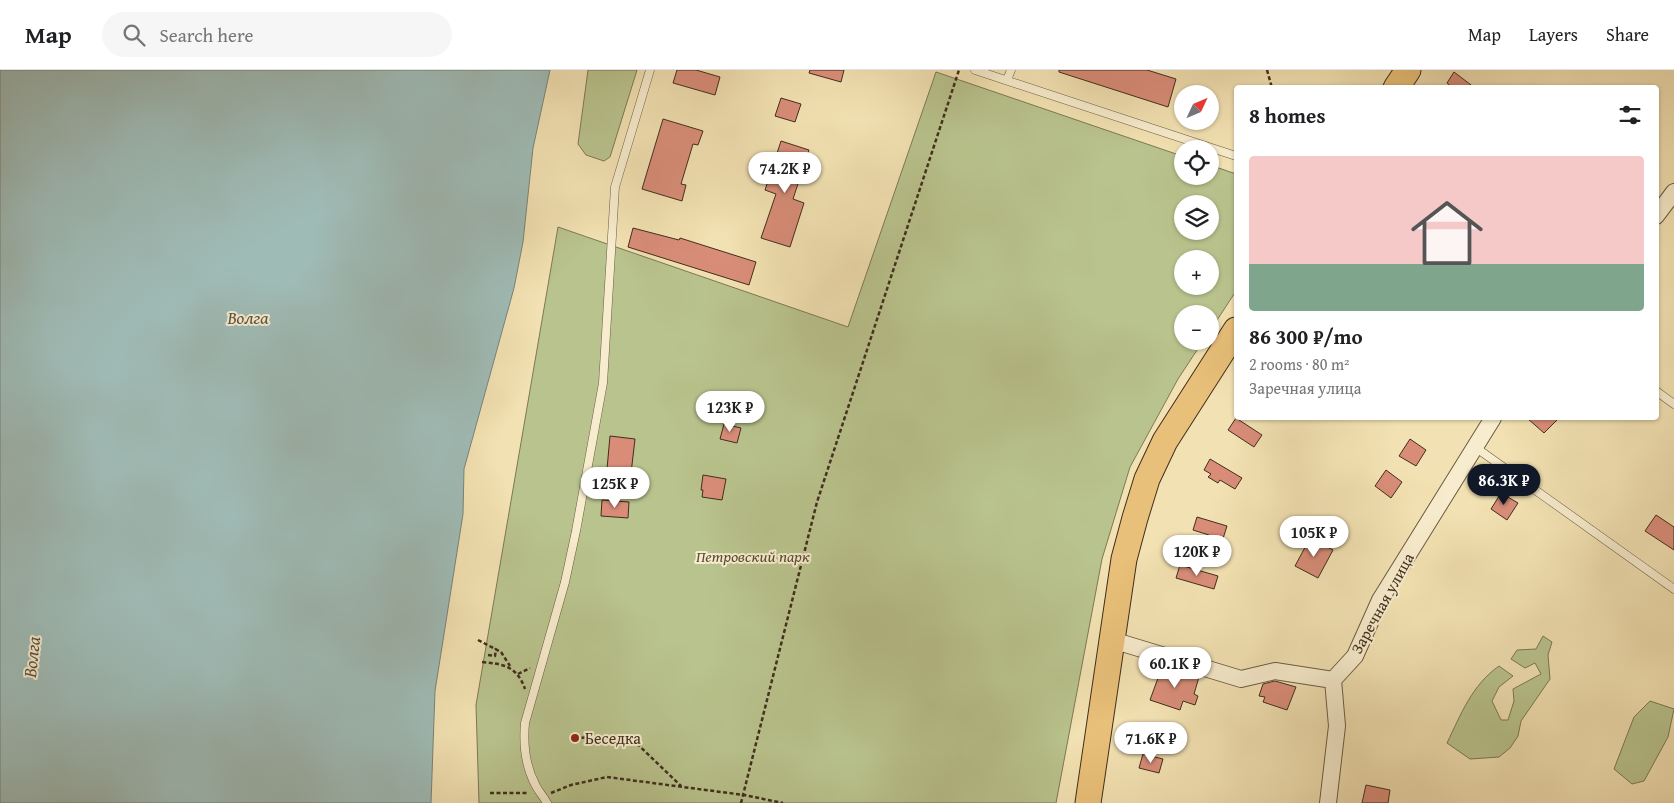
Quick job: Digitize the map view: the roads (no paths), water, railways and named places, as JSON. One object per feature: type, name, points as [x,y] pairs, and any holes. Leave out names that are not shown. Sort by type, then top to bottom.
[{"type":"main road","points":[[1398,85],[1408,70]]},
{"type":"main road","points":[[1088,803],[1124,559],[1147,479],[1165,441],[1185,406],[1234,333]]},
{"type":"street","points":[[1659,213],[1672,200]]},
{"type":"street","name":"Заречная улица","points":[[1333,680],[1355,656],[1380,600],[1492,420]]},
{"type":"street","points":[[1112,640],[1241,678],[1275,671],[1333,680],[1337,726],[1328,803]]},
{"type":"lane","points":[[547,803],[530,774],[523,740],[528,705],[565,582],[576,530],[603,383],[615,187],[650,70]]},
{"type":"lane","points":[[975,70],[1234,155]]},
{"type":"lane","points":[[1007,80],[1011,70]]},
{"type":"lane","points":[[1659,393],[1674,404]]},
{"type":"lane","points":[[1475,447],[1674,589]]},
{"type":"water","name":"Волга","points":[[0,70],[550,70],[533,148],[523,242],[514,288],[464,469],[463,514],[435,691],[431,803],[0,803]]},
{"type":"place","name":"Беседка","points":[[575,738]]},
{"type":"park label","name":"Петровский парк","points":[[753,556]]}]
